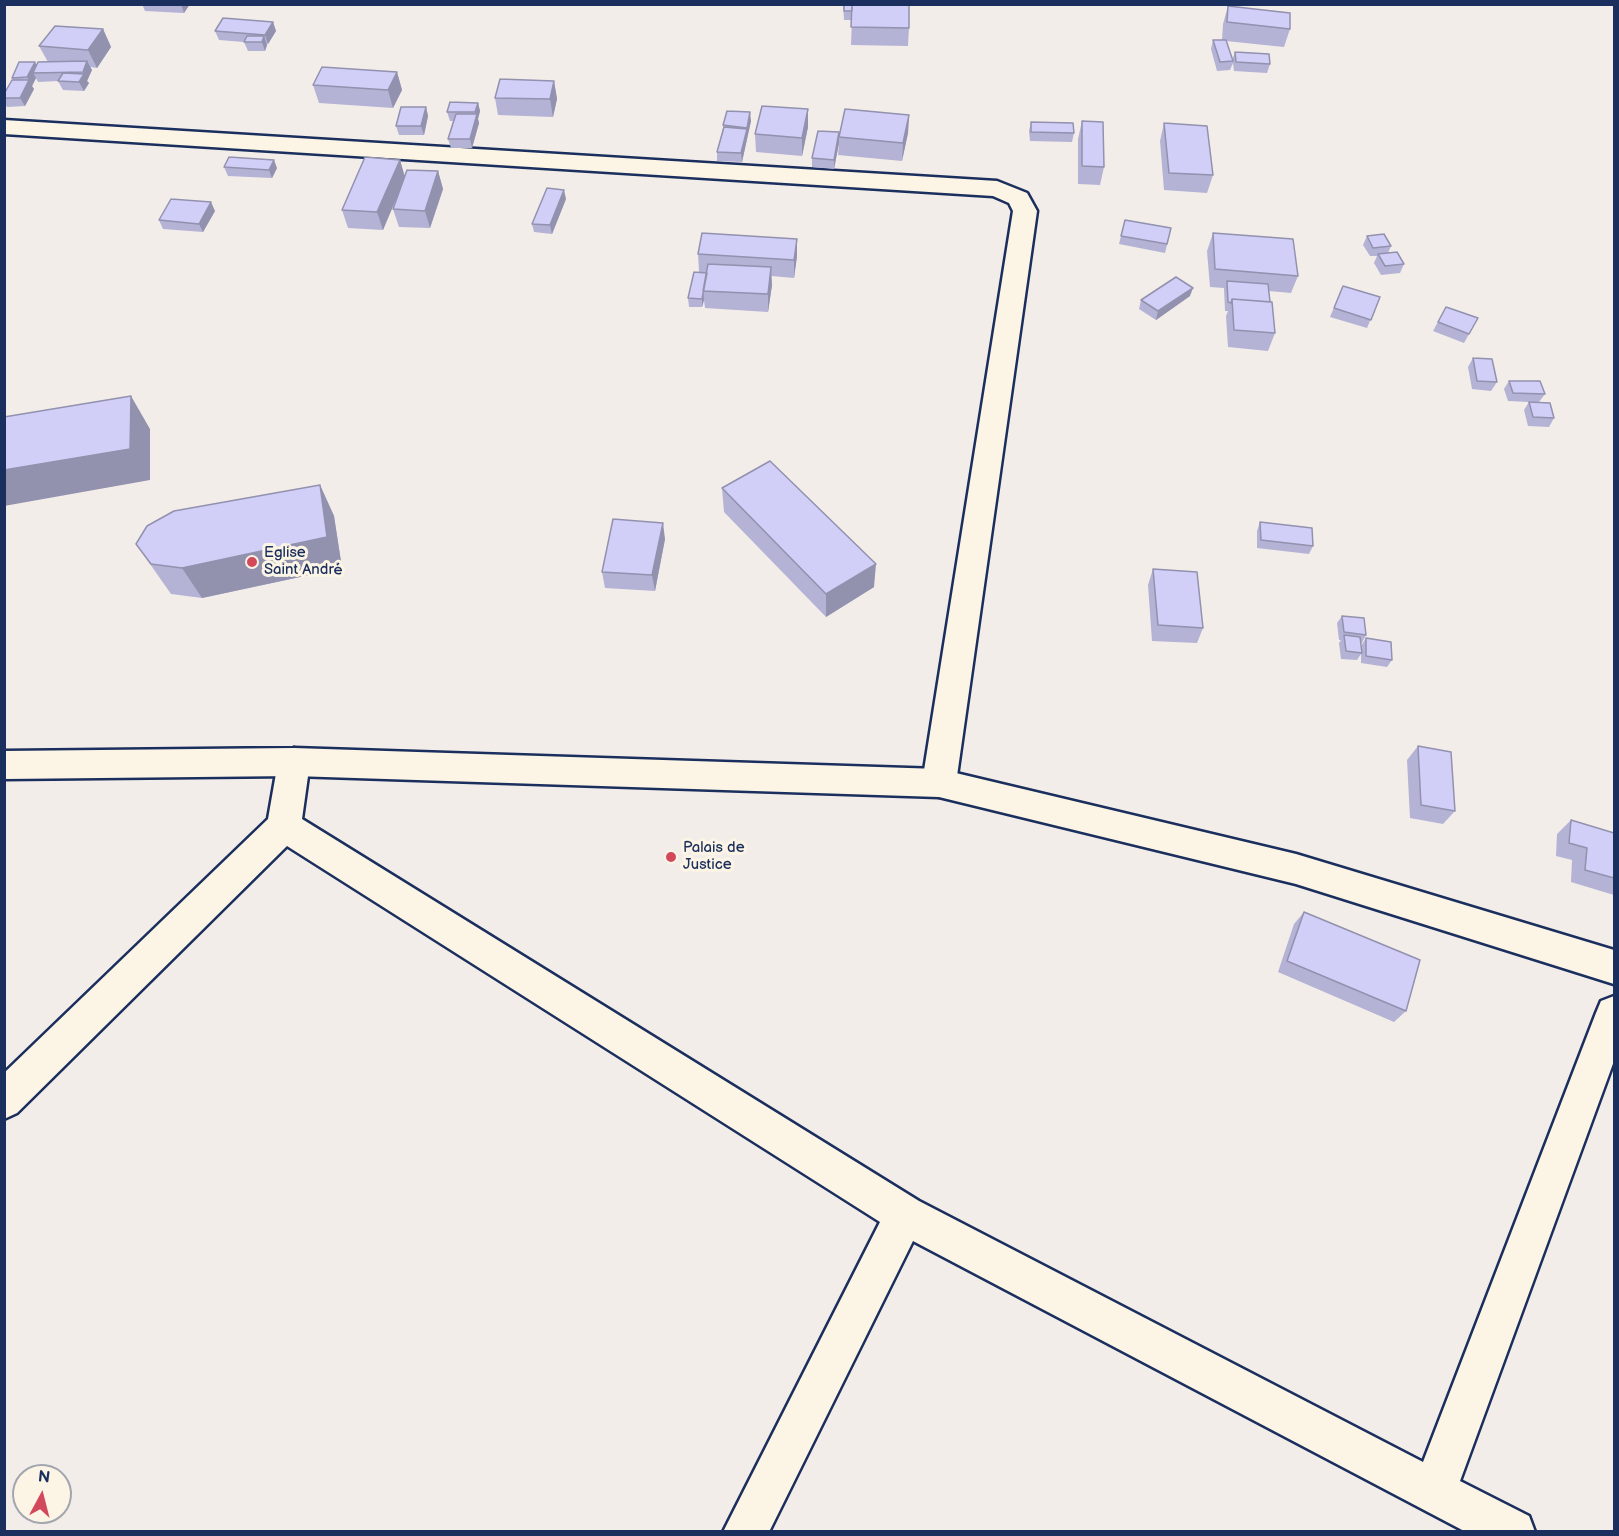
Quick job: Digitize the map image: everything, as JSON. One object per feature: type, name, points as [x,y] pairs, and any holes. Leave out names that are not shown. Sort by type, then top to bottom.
[{"type":"street","points":[[4,127],[998,189],[1018,198],[1025,211],[939,783]]},
{"type":"street","points":[[4,1100],[284,826],[294,762]]},
{"type":"street","points":[[4,765],[294,762],[939,783],[1296,869],[1614,967]]},
{"type":"street","points":[[284,826],[905,1215],[1513,1532]]},
{"type":"street","points":[[1434,1491],[1614,1013]]},
{"type":"street","points":[[746,1532],[905,1215]]},
{"type":"building","points":[[844,4],[852,4],[852,11],[844,11]]},
{"type":"building","points":[[852,4],[909,5],[909,28],[851,27]]},
{"type":"building","points":[[1228,6],[1290,13],[1290,29],[1227,22]]},
{"type":"building","points":[[223,18],[273,22],[265,35],[215,31]]},
{"type":"building","points":[[55,26],[103,29],[88,50],[39,46]]},
{"type":"building","points":[[247,36],[264,36],[262,42],[244,42]]},
{"type":"building","points":[[1213,40],[1226,40],[1233,61],[1220,62]]},
{"type":"building","points":[[1235,52],[1269,54],[1270,64],[1236,62]]},
{"type":"building","points":[[87,61],[83,72],[33,73],[38,62]]},
{"type":"building","points":[[19,62],[35,62],[27,77],[12,78]]},
{"type":"building","points":[[322,67],[397,72],[388,90],[313,85]]},
{"type":"building","points":[[63,73],[84,74],[79,82],[58,81]]},
{"type":"building","points":[[500,79],[554,81],[550,99],[495,98]]},
{"type":"building","points":[[12,80],[29,80],[20,98],[4,98],[4,94]]},
{"type":"building","points":[[450,102],[478,103],[475,112],[447,112]]},
{"type":"building","points":[[762,106],[808,109],[802,138],[755,134]]},
{"type":"building","points":[[401,107],[426,107],[421,126],[396,126]]},
{"type":"building","points":[[845,109],[909,115],[903,143],[839,137]]},
{"type":"building","points":[[727,111],[750,112],[747,128],[723,125]]},
{"type":"building","points":[[456,114],[477,114],[470,139],[448,139]]},
{"type":"building","points":[[1082,121],[1103,122],[1104,167],[1082,166]]},
{"type":"building","points":[[1031,122],[1073,123],[1074,133],[1031,132]]},
{"type":"building","points":[[1164,123],[1207,126],[1213,175],[1169,173]]},
{"type":"building","points":[[724,127],[747,129],[741,153],[717,152]]},
{"type":"building","points":[[818,131],[839,132],[834,160],[812,158]]},
{"type":"building","points":[[229,157],[274,160],[269,170],[224,167]]},
{"type":"building","points":[[365,157],[400,160],[377,212],[342,210]]},
{"type":"building","points":[[407,170],[438,171],[425,211],[393,209]]},
{"type":"building","points":[[547,188],[564,190],[550,225],[532,224]]},
{"type":"building","points":[[171,199],[211,202],[199,224],[159,220]]},
{"type":"building","points":[[1125,220],[1171,228],[1167,244],[1121,236]]},
{"type":"building","points":[[702,233],[797,239],[794,260],[698,254]]},
{"type":"building","points":[[1213,233],[1293,239],[1298,276],[1215,269]]},
{"type":"building","points":[[1384,234],[1391,246],[1373,248],[1367,236]]},
{"type":"building","points":[[1397,252],[1404,264],[1385,266],[1378,254]]},
{"type":"building","points":[[708,264],[771,267],[768,294],[703,291]]},
{"type":"building","points":[[694,272],[707,273],[702,299],[688,298]]},
{"type":"building","points":[[1176,277],[1193,288],[1158,311],[1141,300]]},
{"type":"building","points":[[1227,281],[1268,284],[1270,302],[1232,299],[1231,303],[1228,302]]},
{"type":"building","points":[[1343,286],[1380,297],[1371,320],[1334,308]]},
{"type":"building","points":[[1232,299],[1272,302],[1275,333],[1234,330]]},
{"type":"building","points":[[1446,307],[1478,318],[1469,334],[1438,322]]},
{"type":"building","points":[[1473,358],[1492,359],[1497,382],[1477,381]]},
{"type":"building","points":[[1509,381],[1540,381],[1545,394],[1513,393]]},
{"type":"building","points":[[131,396],[130,449],[4,470],[4,417]]},
{"type":"building","points":[[1529,402],[1550,403],[1554,418],[1533,417]]},
{"type":"building","points":[[770,461],[876,564],[826,594],[722,488]]},
{"type":"building","points":[[320,485],[327,537],[182,568],[151,564],[136,544],[147,526],[174,511]]},
{"type":"building","points":[[613,519],[663,523],[652,575],[602,572]]},
{"type":"building","points":[[1260,522],[1312,528],[1313,546],[1261,540]]},
{"type":"building","points":[[1153,569],[1197,572],[1203,628],[1158,625]]},
{"type":"building","points":[[1342,616],[1364,618],[1366,635],[1344,632]]},
{"type":"building","points":[[1344,635],[1360,637],[1362,653],[1346,651]]},
{"type":"building","points":[[1366,638],[1391,642],[1392,660],[1366,656]]},
{"type":"building","points":[[1418,746],[1451,752],[1455,811],[1421,805]]},
{"type":"building","points":[[1571,820],[1614,833],[1614,878],[1585,870],[1587,848],[1569,843]]},
{"type":"building","points":[[1304,912],[1420,960],[1406,1011],[1287,961]]},
{"type":"place","name":"Eglise Saint André","points":[[252,562]]},
{"type":"place","name":"Palais de Justice","points":[[671,857]]}]
